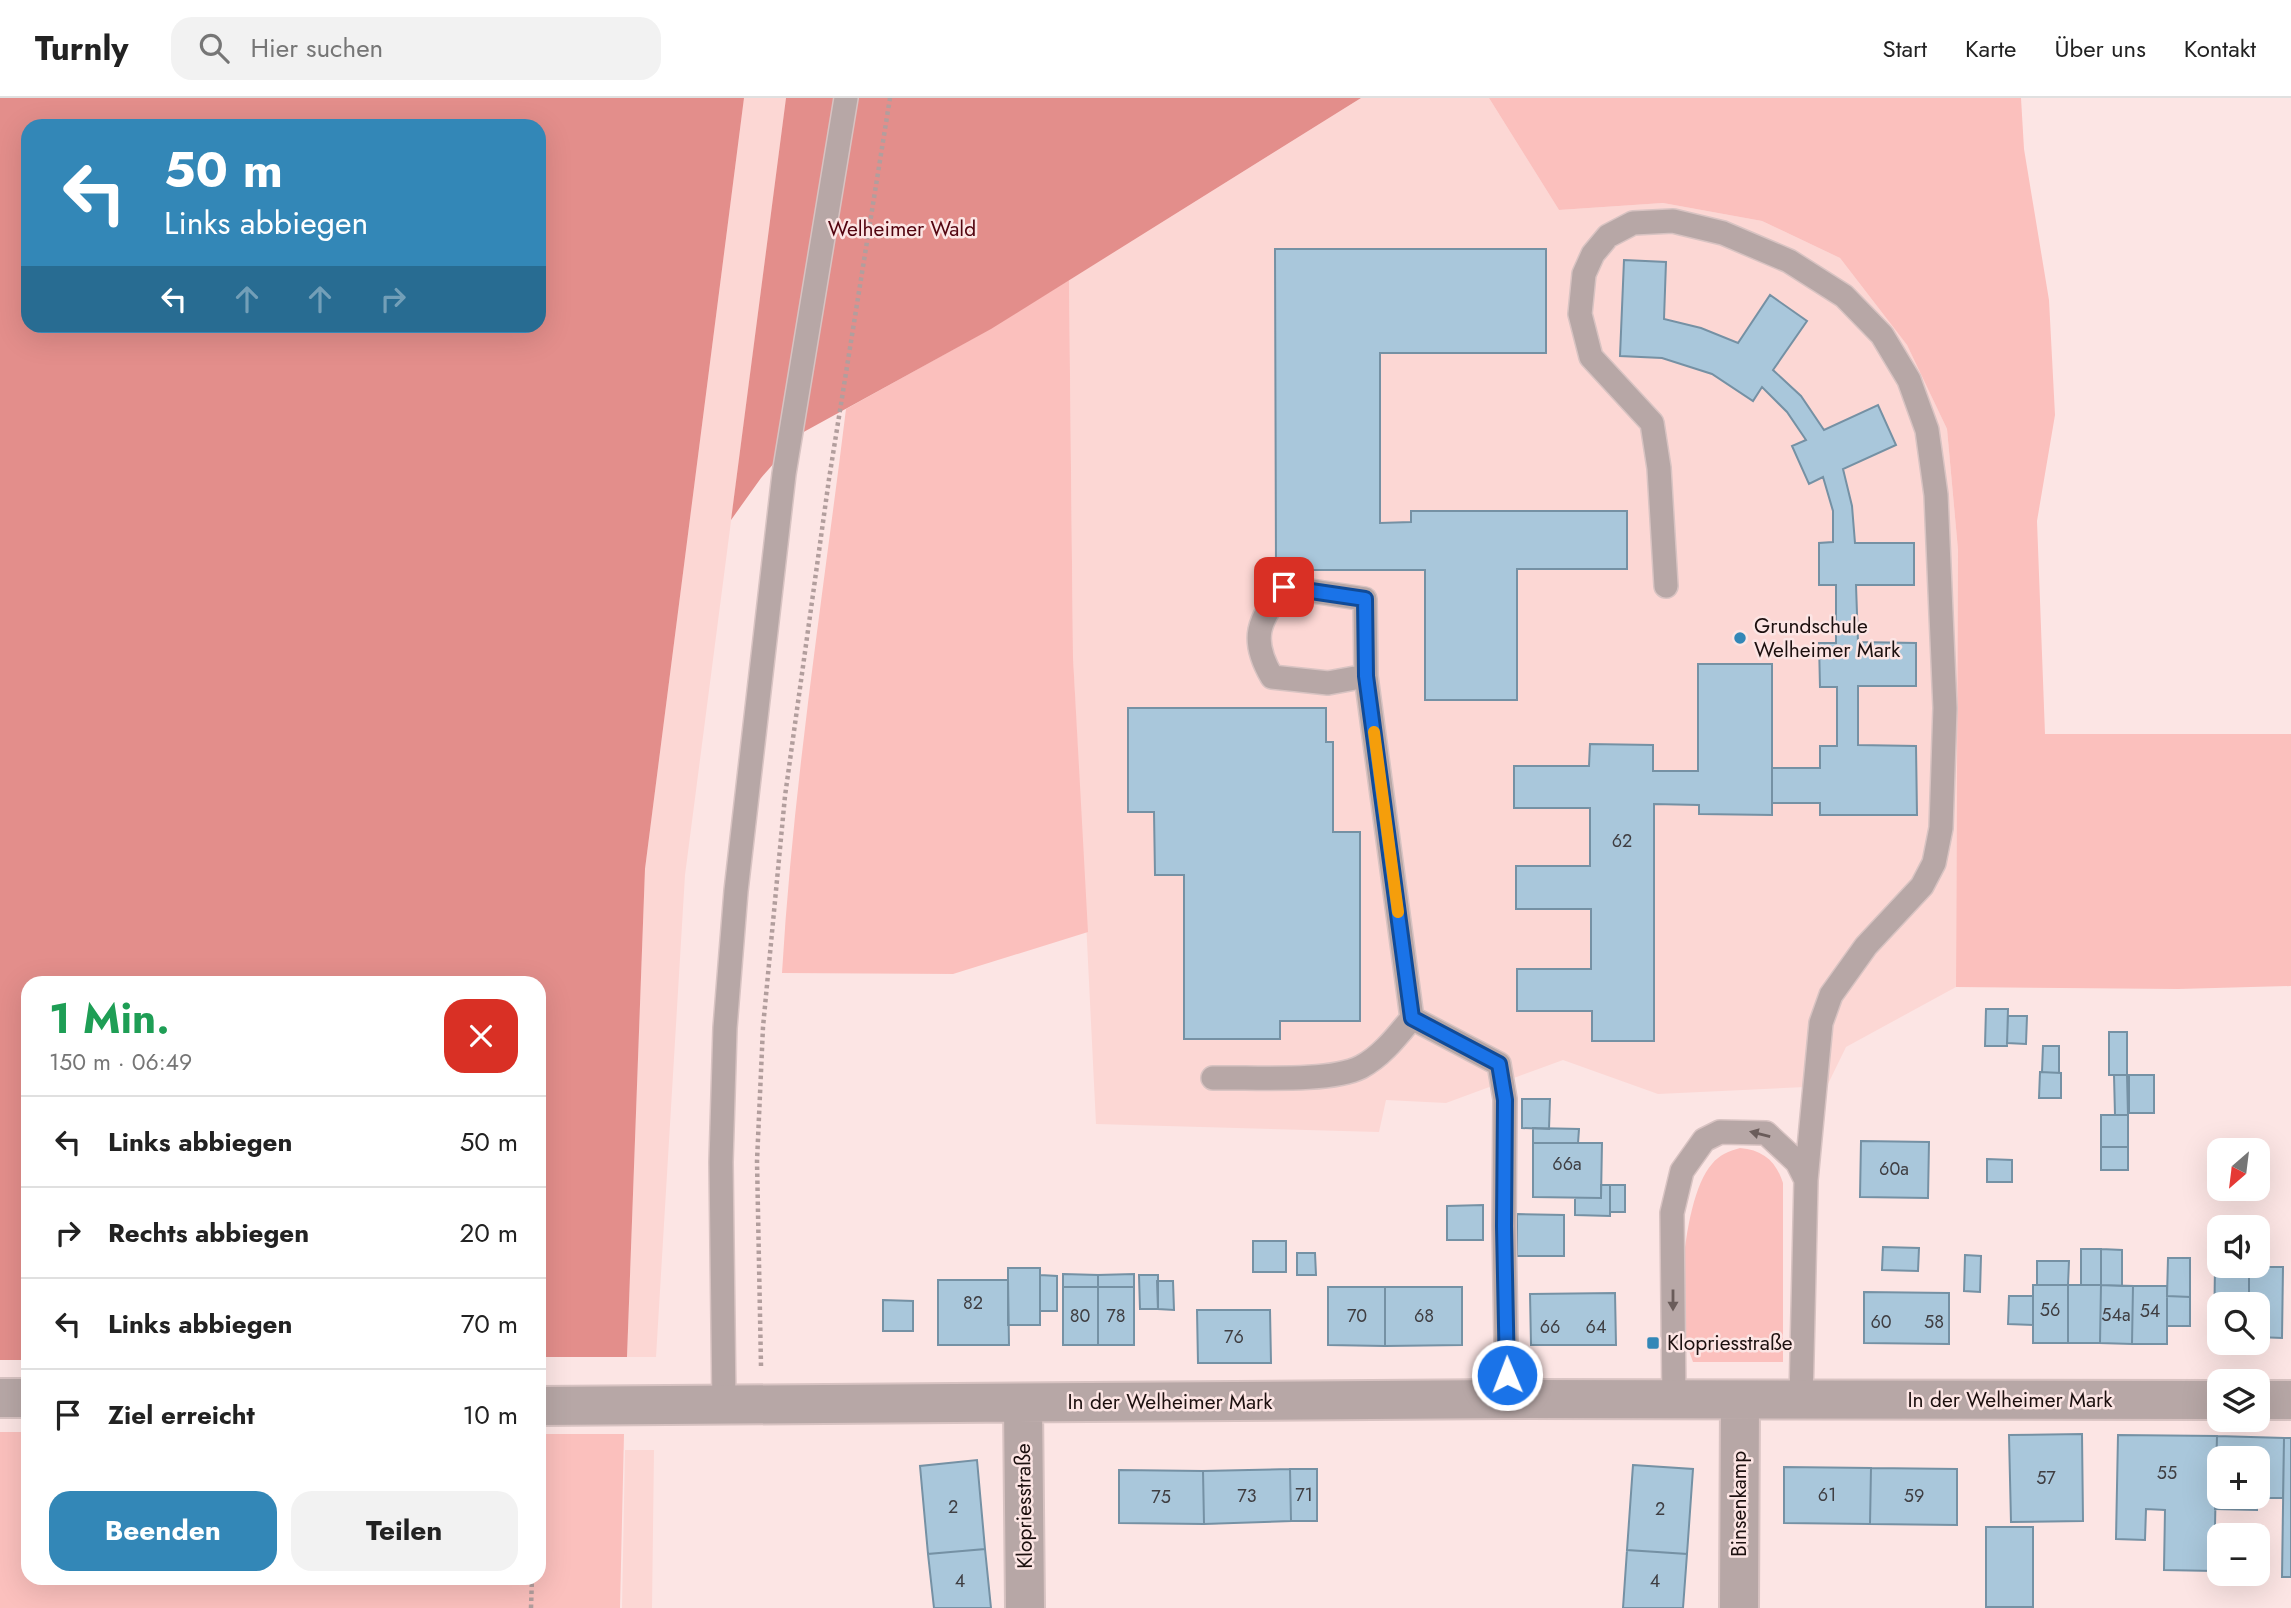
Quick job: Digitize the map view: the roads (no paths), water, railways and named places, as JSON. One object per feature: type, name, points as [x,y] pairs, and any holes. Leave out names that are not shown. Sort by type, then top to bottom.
[{"type":"street","points":[[0,1398],[21,1398]]},
{"type":"street","name":"In der Welheimer Mark","points":[[546,1406],[1507,1399],[2207,1400]]},
{"type":"street","points":[[2270,1400],[2291,1400]]},
{"type":"street","name":"Binsenkamp","points":[[1739,1608],[1740,1401]]},
{"type":"street","name":"Klopriesstraße","points":[[1023,1404],[1025,1608]]},
{"type":"lane","points":[[724,1405],[721,1162],[725,1028],[736,891],[784,474],[846,98]]},
{"type":"lane","points":[[1666,586],[1658,468],[1652,423],[1591,357],[1580,314],[1584,274],[1593,254],[1608,236],[1633,223],[1672,220],[1723,233],[1789,261],[1844,296],[1882,335],[1909,380],[1927,430],[1936,495],[1945,708],[1941,828],[1934,863],[1922,886],[1866,946],[1831,995],[1821,1023],[1806,1180],[1801,1400]]},
{"type":"lane","points":[[1213,1078],[1330,1075],[1360,1067],[1387,1048],[1412,1018],[1366,676],[1365,599],[1284,587],[1263,616],[1259,654],[1272,677],[1328,684],[1366,676]]},
{"type":"lane","points":[[1412,1018],[1499,1064],[1505,1100],[1507,1399]]},
{"type":"lane","points":[[1674,1400],[1672,1213],[1682,1171],[1692,1154],[1704,1140],[1720,1132],[1766,1133],[1797,1162],[1806,1180]]},
{"type":"place","name":"Grundschule Welheimer Mark","points":[[1740,638]]},
{"type":"place","name":"Klopriesstraße","points":[[1653,1343]]},
{"type":"park label","name":"Welheimer Wald","points":[[902,229]]}]
